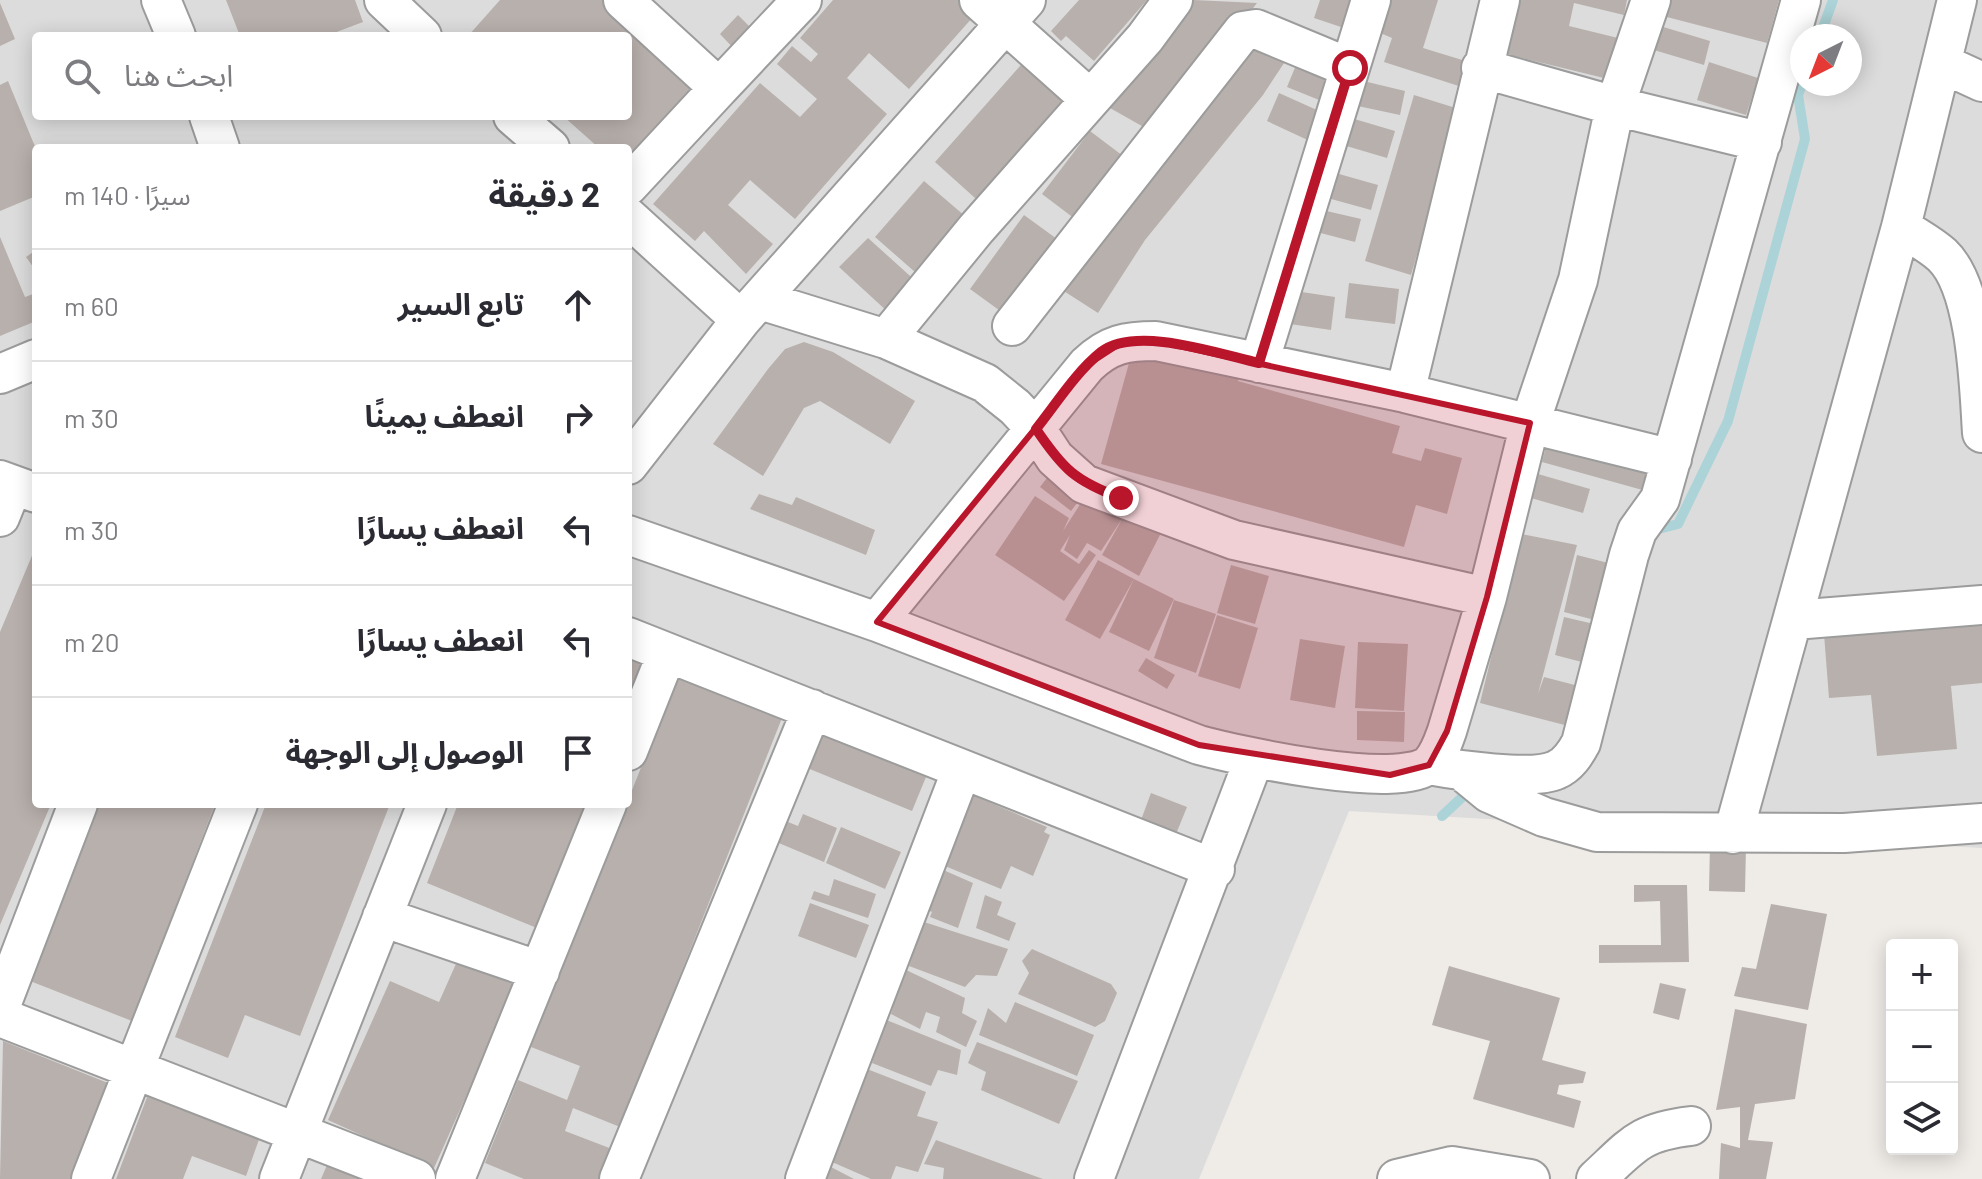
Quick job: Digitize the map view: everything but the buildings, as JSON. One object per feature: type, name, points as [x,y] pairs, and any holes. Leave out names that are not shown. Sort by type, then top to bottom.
[{"type":"street","points":[[161,0],[174,32]]},
{"type":"street","points":[[384,0],[410,32]]},
{"type":"street","points":[[623,0],[719,88]]},
{"type":"street","points":[[632,182],[802,0]]},
{"type":"street","points":[[886,339],[1145,38],[1173,0]]},
{"type":"street","points":[[1259,363],[1371,0]]},
{"type":"street","points":[[1405,393],[1481,68],[1500,0]]},
{"type":"street","points":[[1651,0],[1615,106],[1578,280],[1530,423],[1487,597],[1439,751],[1445,768],[1489,793],[1544,817],[1597,832],[1844,833],[1982,823]]},
{"type":"street","points":[[632,536],[877,622],[1147,728],[1254,759],[1390,775],[1445,768],[1543,774],[1558,770],[1573,757],[1589,718],[1637,531],[1660,499],[1801,0]]},
{"type":"street","points":[[1733,834],[1901,227],[1957,0]]},
{"type":"street","points":[[632,460],[750,310],[1003,8],[1090,99]]},
{"type":"street","points":[[1012,326],[1243,31],[1256,29],[1350,68]]},
{"type":"street","points":[[1943,64],[1982,82]]},
{"type":"street","points":[[1481,68],[1615,106],[1762,142]]},
{"type":"street","points":[[210,120],[219,144]]},
{"type":"street","points":[[518,120],[545,144]]},
{"type":"street","points":[[632,220],[750,310],[886,339],[985,383],[1036,429],[1055,458],[1084,484],[1220,535],[1360,571],[1487,597]]},
{"type":"street","points":[[1901,227],[1944,256],[1963,293],[1976,347],[1982,433]]},
{"type":"street","points":[[877,622],[1087,365],[1103,350],[1124,341],[1156,341],[1405,393],[1672,459]]},
{"type":"street","points":[[0,374],[32,361]]},
{"type":"street","points":[[1794,620],[1982,605]]},
{"type":"street","points":[[632,639],[1215,869]]},
{"type":"street","points":[[632,741],[667,653]]},
{"type":"street","points":[[619,1179],[812,709]]},
{"type":"street","points":[[1094,1179],[1215,869],[1254,759]]},
{"type":"street","points":[[805,1179],[962,769]]},
{"type":"street","points":[[0,1008],[76,808]]},
{"type":"street","points":[[91,1179],[236,808]]},
{"type":"street","points":[[279,1179],[425,808]]},
{"type":"street","points":[[455,1179],[605,808]]},
{"type":"street","points":[[382,917],[540,971]]},
{"type":"street","points":[[0,1017],[416,1179]]},
{"type":"street","points":[[1596,1179],[1638,1139],[1657,1130],[1691,1126]]},
{"type":"street","points":[[1397,1179],[1452,1166],[1530,1179]]},
{"type":"highlighted area","points":[[1124,341],[1156,341],[1530,423],[1487,597],[1447,731],[1429,765],[1390,775],[1199,745],[877,622],[1087,365]]},
{"type":"shaded area","points":[[0,0],[1982,0],[1982,848],[1349,811],[1199,1179],[0,1179]]},
{"type":"waterway","points":[[1824,24],[1833,0]]},
{"type":"waterway","points":[[1651,531],[1678,524],[1728,421],[1805,139],[1798,96]]},
{"type":"waterway","points":[[1442,816],[1472,788]]},
{"type":"route","points":[[1121,498],[1084,484],[1055,458],[1036,429],[1087,365],[1103,350],[1124,341],[1156,341],[1259,363],[1350,68]]}]
